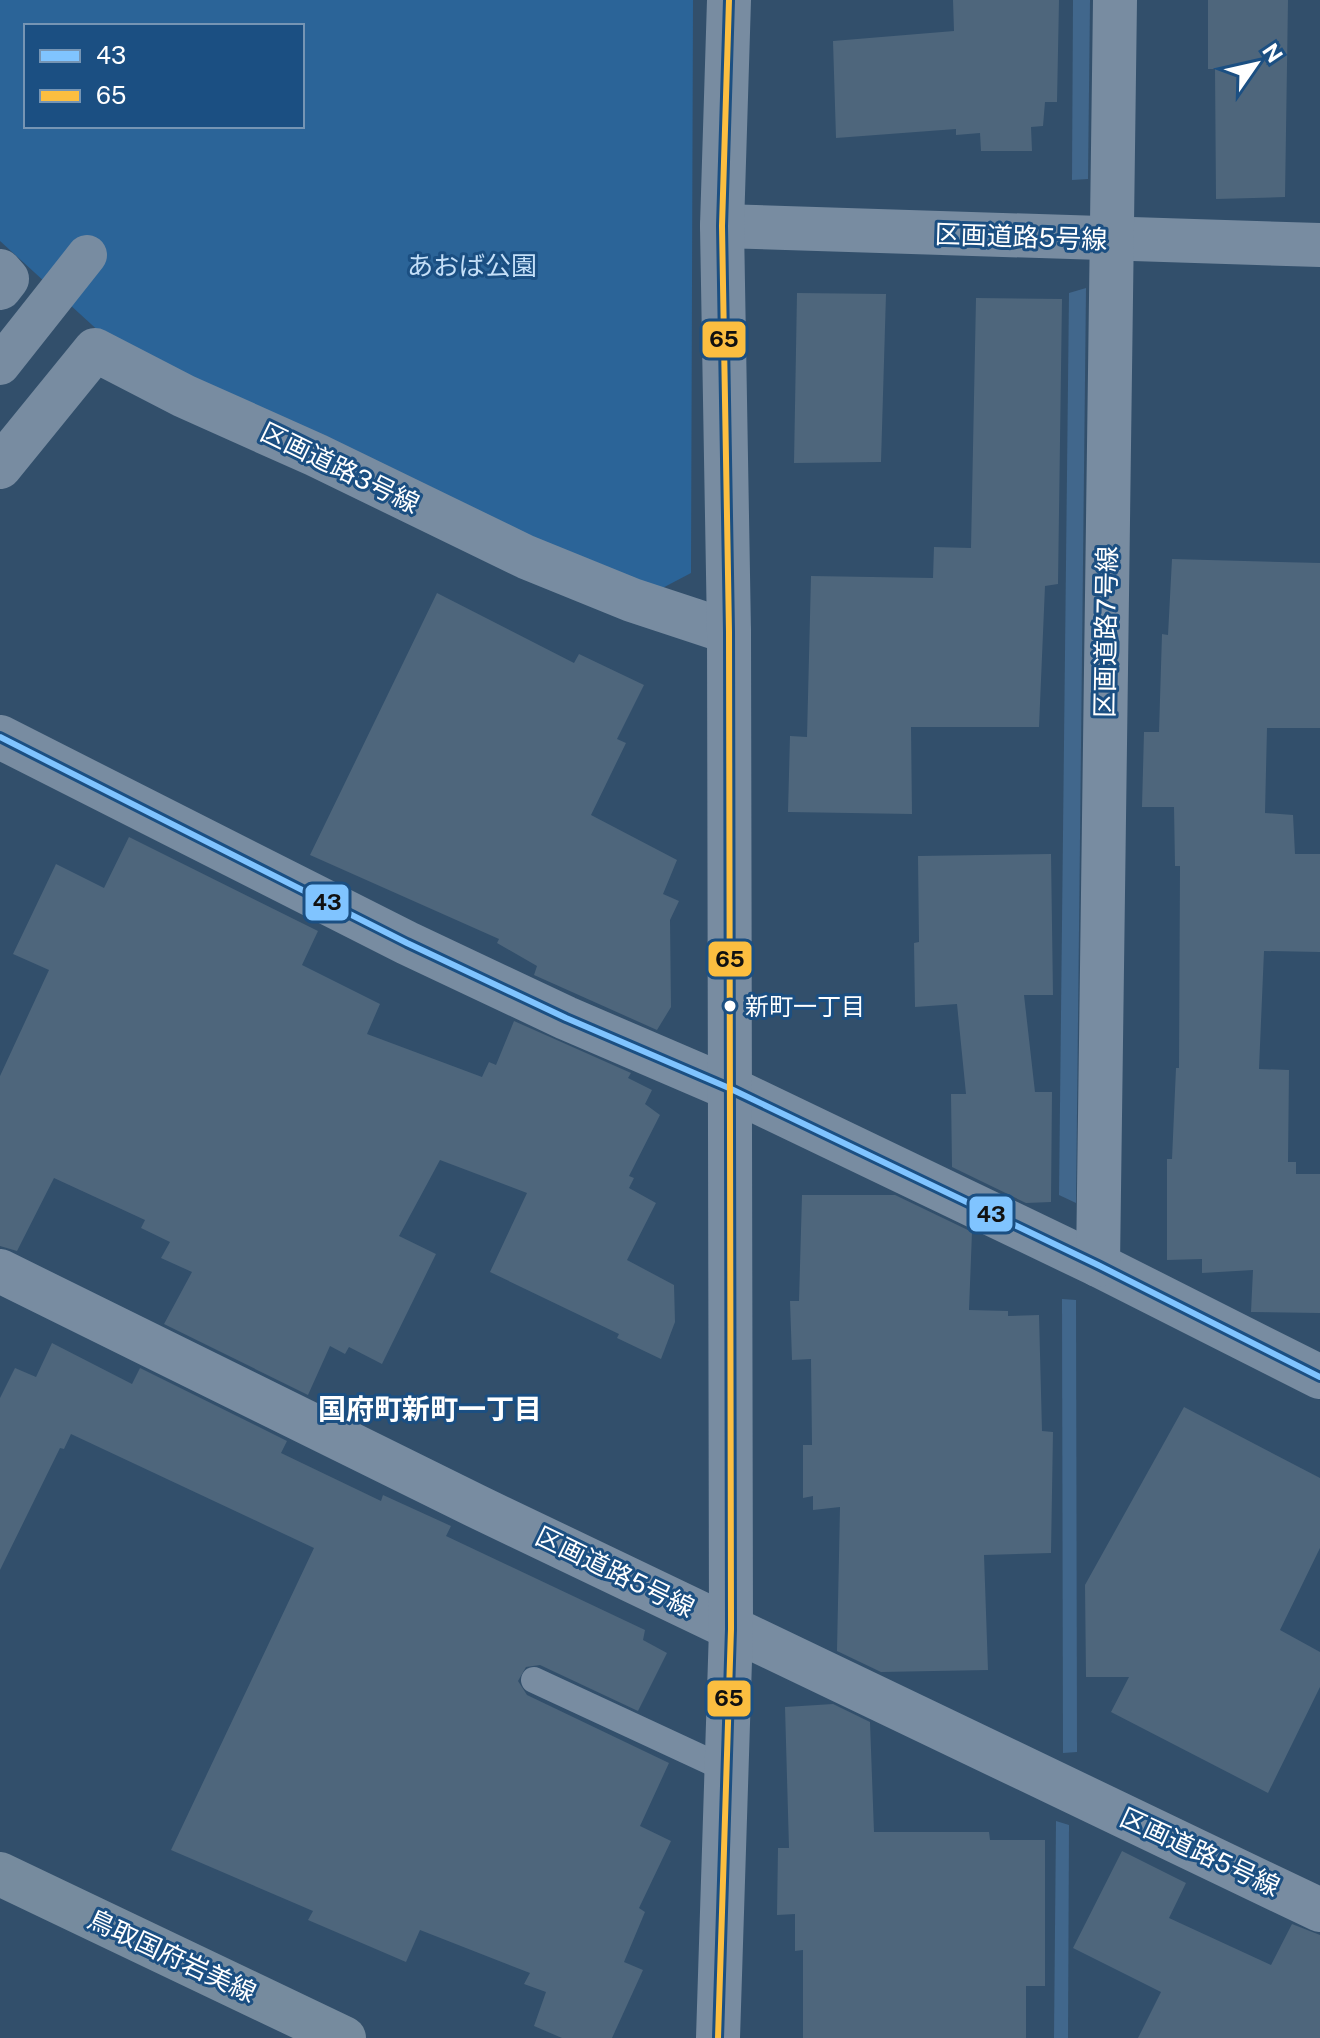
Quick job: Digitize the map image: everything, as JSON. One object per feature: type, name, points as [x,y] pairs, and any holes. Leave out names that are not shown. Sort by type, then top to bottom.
[{"type":"main road","name":"鳥取国府岩美線","points":[[0,1874],[344,2038]]},
{"type":"street","points":[[718,2038],[731,1629],[729,632],[722,226],[729,0]]},
{"type":"street","name":"区画道路7号線","points":[[1098,1265],[1115,0]]},
{"type":"street","name":"区画道路5号線","points":[[722,226],[1111,241],[1320,245]]},
{"type":"street","points":[[0,365],[87,255]]},
{"type":"street","points":[[0,271],[7,279],[0,288]]},
{"type":"street","name":"区画道路3号線","points":[[0,467],[95,350],[184,396],[316,455],[526,557],[632,600],[729,632]]},
{"type":"street","points":[[0,737],[407,943],[566,1018],[729,1088],[1098,1265],[1320,1377]]},
{"type":"street","name":"区画道路5号線","points":[[0,1271],[731,1629],[1320,1910]]},
{"type":"lane","points":[[534,1680],[728,1770]]},
{"type":"green space","name":"あおば公園","points":[[0,0],[693,0],[691,573],[653,593],[114,345],[0,241]]},
{"type":"shaded area","points":[[1073,0],[1090,0],[1088,179],[1072,180]]},
{"type":"shaded area","points":[[1086,288],[1076,1203],[1059,1195],[1069,293]]},
{"type":"shaded area","points":[[1062,1299],[1076,1300],[1077,1752],[1063,1753]]},
{"type":"shaded area","points":[[1056,1821],[1069,1825],[1068,2038],[1054,2038]]},
{"type":"building","points":[[953,0],[1059,0],[1057,102],[1045,102],[1043,126],[1031,127],[1032,151],[981,151],[980,133],[956,135],[956,129],[836,138],[833,41],[954,31]]},
{"type":"building","points":[[1208,0],[1288,0],[1285,197],[1216,199],[1215,69],[1208,69]]},
{"type":"building","points":[[797,293],[886,294],[881,462],[794,463]]},
{"type":"building","points":[[976,298],[1062,299],[1058,584],[1045,586],[1039,727],[911,727],[912,814],[788,812],[790,736],[807,737],[811,576],[933,578],[934,547],[971,548]]},
{"type":"building","points":[[1172,559],[1320,563],[1320,728],[1267,728],[1265,813],[1293,815],[1295,854],[1320,854],[1320,952],[1264,951],[1259,1069],[1289,1070],[1288,1162],[1296,1162],[1296,1174],[1320,1174],[1320,1313],[1251,1312],[1253,1270],[1202,1273],[1202,1259],[1167,1260],[1167,1159],[1172,1159],[1176,1068],[1179,1068],[1180,866],[1175,866],[1174,807],[1142,807],[1144,732],[1159,732],[1162,634],[1168,635]]},
{"type":"building","points":[[437,593],[574,663],[579,654],[644,685],[617,739],[626,743],[591,815],[677,860],[663,894],[679,901],[670,920],[671,1007],[657,1030],[534,975],[537,966],[497,943],[499,939],[310,855]]},
{"type":"building","points":[[129,837],[318,931],[302,965],[380,1004],[367,1034],[482,1077],[489,1062],[496,1065],[514,1021],[631,1073],[628,1078],[652,1090],[645,1104],[660,1115],[629,1176],[634,1178],[629,1188],[656,1203],[627,1260],[674,1285],[675,1322],[661,1359],[617,1338],[619,1334],[490,1272],[527,1193],[440,1160],[399,1236],[436,1254],[382,1364],[349,1347],[345,1354],[330,1346],[308,1395],[164,1324],[192,1272],[161,1258],[170,1242],[141,1228],[145,1220],[54,1178],[17,1251],[0,1246],[0,1076],[49,970],[13,954],[56,864],[104,888]]},
{"type":"building","points":[[1051,854],[1053,995],[1024,995],[1035,1092],[1052,1092],[1051,1202],[1026,1203],[952,1167],[951,1094],[966,1094],[957,1004],[915,1007],[914,943],[919,942],[918,856]]},
{"type":"building","points":[[802,1195],[895,1195],[972,1232],[969,1310],[1008,1311],[1008,1316],[1039,1315],[1042,1431],[1053,1432],[1051,1553],[984,1555],[988,1670],[881,1672],[837,1651],[840,1507],[813,1510],[813,1496],[803,1498],[803,1445],[812,1445],[811,1359],[792,1360],[790,1301],[799,1301]]},
{"type":"building","points":[[52,1343],[132,1384],[140,1368],[287,1441],[281,1453],[381,1501],[383,1495],[451,1526],[446,1536],[645,1630],[643,1640],[667,1653],[638,1711],[540,1665],[526,1667],[518,1681],[527,1695],[669,1763],[640,1826],[671,1841],[639,1908],[645,1912],[624,1962],[643,1970],[612,2038],[562,2038],[534,2026],[546,1992],[524,1984],[530,1973],[420,1930],[406,1962],[308,1920],[313,1911],[171,1850],[314,1548],[71,1434],[64,1449],[60,1448],[0,1570],[0,1398],[15,1368],[36,1377]]},
{"type":"building","points":[[1184,1407],[1320,1478],[1320,1548],[1280,1630],[1320,1652],[1320,1687],[1268,1793],[1111,1712],[1129,1677],[1086,1677],[1085,1585]]},
{"type":"building","points":[[833,1704],[870,1722],[874,1832],[989,1832],[990,1840],[1045,1840],[1045,1986],[1026,1986],[1026,2038],[803,2038],[803,1950],[795,1951],[795,1914],[777,1915],[778,1848],[789,1848],[785,1707]]},
{"type":"building","points":[[1122,1851],[1186,1883],[1169,1918],[1271,1965],[1292,1924],[1320,1935],[1320,2038],[1138,2038],[1161,1992],[1073,1948]]},
{"type":"transit line","name":"65","points":[[718,2038],[731,1629],[729,632],[722,226],[729,0]]},
{"type":"transit line","name":"43","points":[[0,737],[407,943],[566,1018],[729,1088],[1098,1265],[1320,1377]]},
{"type":"place","name":"新町一丁目","points":[[730,1006]]},
{"type":"district","name":"国府町新町一丁目","points":[[430,1409]]}]
